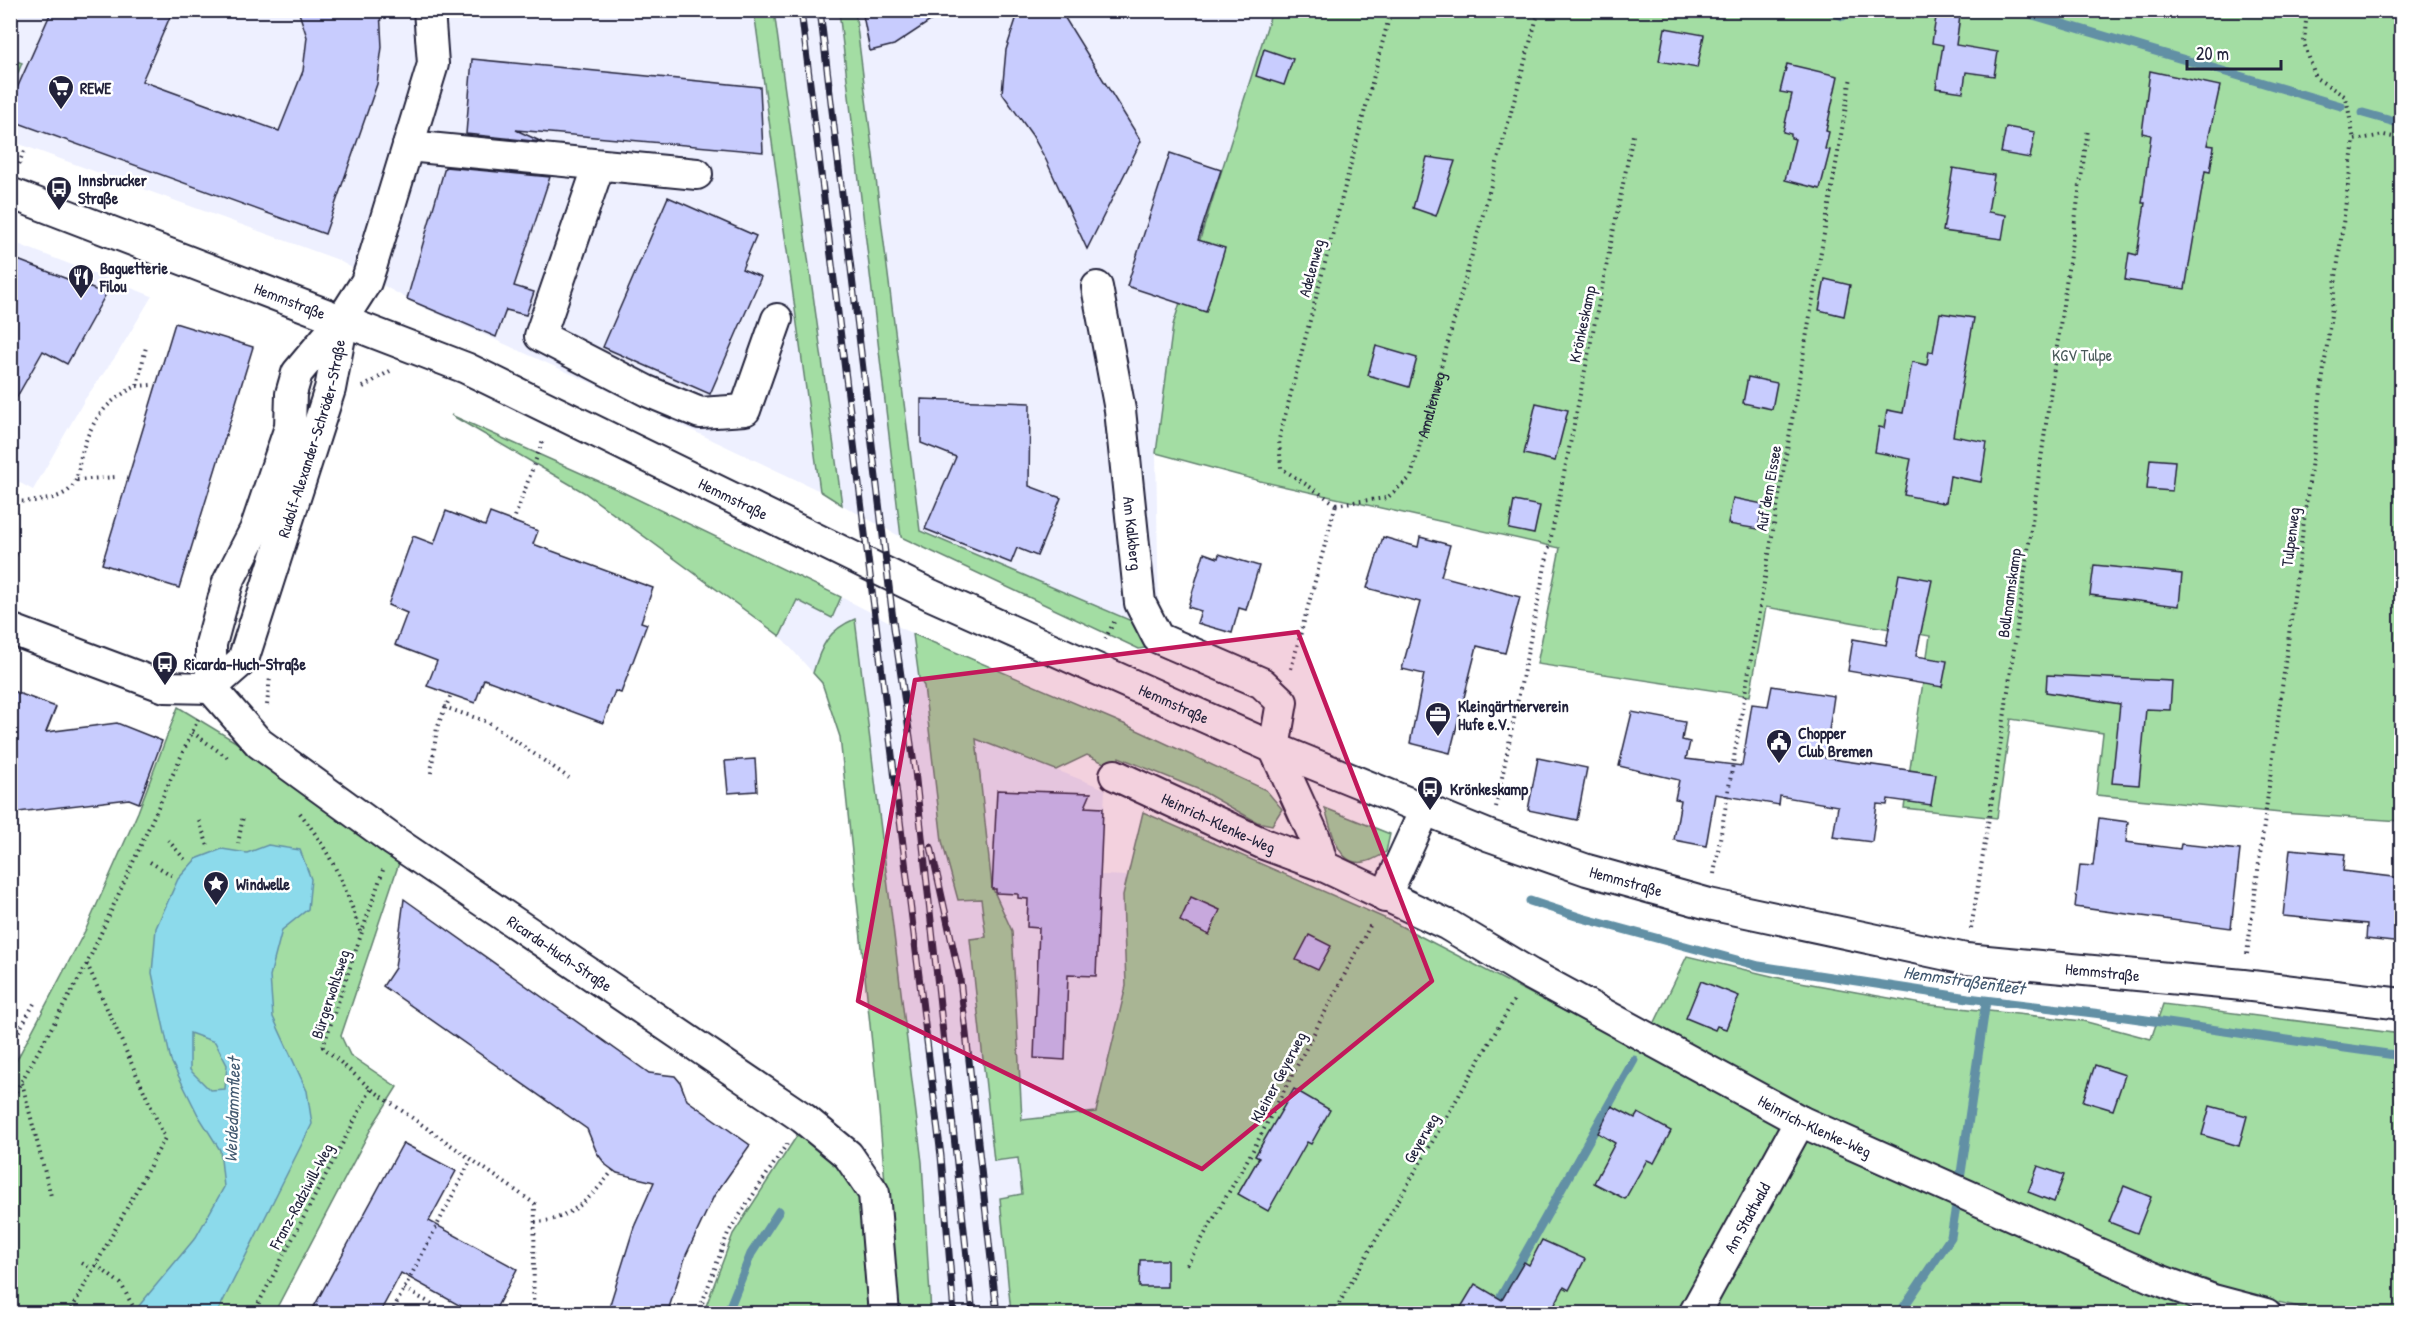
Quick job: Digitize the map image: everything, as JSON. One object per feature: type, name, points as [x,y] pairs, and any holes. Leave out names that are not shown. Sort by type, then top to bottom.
[{"type":"street","points":[[343,318],[366,282],[433,64],[429,10]]},
{"type":"street","points":[[408,146],[697,174]]},
{"type":"street","points":[[599,165],[540,336],[647,392],[700,413],[711,413],[745,410],[777,319]]},
{"type":"street","name":"Hemmstraße","points":[[10,193],[404,342],[555,409],[931,595],[1274,748],[1490,836],[1587,870],[1709,904],[1966,959],[2243,985],[2402,1004]]},
{"type":"street","name":"Am Kalkberg","points":[[1097,287],[1120,410],[1140,603],[1158,638],[1262,683],[1282,702]]},
{"type":"street","name":"Rudolf-Alexander-Schröder-Straße","points":[[212,688],[243,660],[330,388],[343,318]]},
{"type":"street","points":[[10,629],[165,687],[212,688]]},
{"type":"street","name":"Ricarda-Huch-Straße","points":[[212,688],[259,743],[394,841],[804,1118],[848,1155],[874,1193],[884,1314]]},
{"type":"street","points":[[1282,702],[1274,748],[1315,838],[1323,866]]},
{"type":"street","name":"Heinrich-Klenke-Weg","points":[[1115,776],[1264,844],[1323,866],[1448,925],[1530,974],[1800,1122],[2151,1277],[2209,1307],[2266,1314]]},
{"type":"street","points":[[1385,897],[1425,810]]},
{"type":"street","name":"Am Stadtwald","points":[[1694,1314],[1800,1122]]},
{"type":"path","name":"Adelenweg","points":[[1336,504],[1281,468],[1279,439],[1391,10]]},
{"type":"path","name":"Amalienweg","points":[[1336,504],[1387,498],[1411,477],[1539,10]]},
{"type":"path","name":"Tulpenweg","points":[[2243,985],[2354,140],[2346,97],[2316,78],[2304,43],[2307,10]]},
{"type":"path","name":"Auf dem Eissee","points":[[1709,904],[1851,76]]},
{"type":"path","name":"Bollmannskamp","points":[[1966,959],[1997,768],[2088,129]]},
{"type":"path","name":"Krönkeskamp","points":[[1490,836],[1634,135]]},
{"type":"path","points":[[2354,140],[2384,135],[2402,138]]},
{"type":"path","points":[[360,394],[364,384],[391,370],[404,342]]},
{"type":"path","points":[[137,386],[147,347]]},
{"type":"path","points":[[10,501],[50,498],[68,491],[77,480],[80,460],[90,431],[103,409],[117,396],[137,386],[151,385]]},
{"type":"path","points":[[513,522],[543,440]]},
{"type":"path","points":[[77,480],[115,477]]},
{"type":"path","points":[[1282,702],[1336,504]]},
{"type":"path","points":[[10,553],[20,556]]},
{"type":"path","points":[[1104,642],[1110,630]]},
{"type":"path","points":[[259,743],[267,715],[267,688],[272,669]]},
{"type":"path","points":[[10,1102],[87,964],[212,688]]},
{"type":"path","points":[[431,773],[437,727],[451,695]]},
{"type":"path","points":[[444,707],[488,722],[569,778]]},
{"type":"path","points":[[299,812],[319,838],[345,884],[362,935]]},
{"type":"path","points":[[238,844],[243,816]]},
{"type":"path","points":[[199,821],[208,846]]},
{"type":"path","points":[[168,840],[186,861]]},
{"type":"path","name":"Bürgerwohlsweg","points":[[394,841],[323,1047],[371,1089],[535,1204],[532,1314]]},
{"type":"path","points":[[150,862],[173,876]]},
{"type":"path","name":"Kleiner Geyerweg","points":[[1187,1265],[1253,1150],[1385,897]]},
{"type":"path","points":[[69,1314],[165,1138],[87,964]]},
{"type":"path","name":"Geyerweg","points":[[1333,1314],[1530,974]]},
{"type":"path","points":[[10,1047],[36,1000]]},
{"type":"path","points":[[21,1082],[51,1196]]},
{"type":"path","name":"Franz-Radziwill-Weg","points":[[253,1314],[371,1089]]},
{"type":"path","points":[[698,1314],[728,1233],[804,1118]]},
{"type":"path","points":[[391,1314],[471,1160]]},
{"type":"path","points":[[535,1222],[559,1218],[574,1209],[599,1188],[613,1170]]},
{"type":"path","points":[[82,1263],[94,1267],[121,1284],[137,1314]]},
{"type":"path","points":[[404,1289],[451,1314]]},
{"type":"highlighted area","points":[[1298,632],[1432,981],[1202,1169],[858,1001],[915,680]]},
{"type":"shaded area","points":[[10,11],[754,11],[820,491],[598,386],[420,306],[336,259],[11,141]]},
{"type":"shaded area","points":[[774,11],[839,11],[901,537],[842,505]]},
{"type":"shaded area","points":[[855,11],[1272,11],[1173,325],[1156,453],[1159,617],[1134,622],[920,531]]},
{"type":"shaded area","points":[[10,241],[152,296],[116,356],[85,399],[33,490],[11,478]]},
{"type":"shaded area","points":[[841,597],[913,634],[919,678],[924,686],[942,841],[958,900],[981,898],[987,937],[971,938],[1022,1120],[1012,931],[992,887],[976,739],[1105,789],[1101,875],[1128,876],[1123,895],[1131,1128],[1128,1313],[931,1313],[922,1162],[855,620],[820,652],[813,673],[780,636],[797,600],[832,618]]},
{"type":"green space","points":[[754,11],[774,11],[842,505],[820,491]]},
{"type":"green space","points":[[839,11],[855,11],[920,531],[1134,622],[1151,647],[1139,649],[901,537]]},
{"type":"green space","name":"KGV Tulpe","points":[[1272,11],[2401,11],[2401,821],[2281,813],[2096,795],[2103,733],[2011,719],[1997,818],[1904,808],[1930,636],[1766,607],[1750,696],[1537,664],[1560,548],[1260,481],[1156,453],[1173,325]]},
{"type":"green space","points":[[11,59],[22,63],[11,90]]},
{"type":"green space","points":[[451,415],[614,488],[841,597],[832,618],[797,600],[780,636],[585,493]]},
{"type":"green space","points":[[855,619],[922,1162],[931,1313],[896,1313],[879,1111],[840,737],[822,683],[813,673],[827,640],[838,628]]},
{"type":"green space","points":[[913,634],[1124,724],[1266,790],[1282,809],[1272,825],[1257,822],[1200,790],[1119,757],[1119,770],[1087,755],[1056,770],[976,739],[992,887],[1012,931],[1022,1120],[1096,1112],[1126,986],[1123,895],[1143,812],[1391,921],[1641,1051],[1687,956],[1784,979],[1922,1004],[2083,1021],[2151,1039],[2163,1004],[2401,1034],[2401,1313],[2325,1313],[2235,1292],[2205,1279],[2195,1307],[2218,1313],[1011,1313],[1000,1198],[1022,1194],[1018,1158],[994,1161],[970,939],[986,937],[981,899],[958,900],[942,841],[924,686],[919,678]]},
{"type":"green space","points":[[178,707],[277,767],[401,857],[341,1036],[350,1055],[397,1087],[373,1125],[274,1313],[11,1314],[11,1071],[86,929],[138,812]]},
{"type":"green space","points":[[1325,808],[1390,834],[1386,852],[1359,863],[1350,860],[1337,845]]},
{"type":"green space","points":[[802,1128],[858,1178],[878,1313],[703,1314],[733,1234]]},
{"type":"water","name":"Weidedammfleet","points":[[268,845],[300,850],[311,879],[308,909],[282,930],[270,976],[273,1017],[307,1091],[312,1124],[217,1313],[133,1313],[196,1237],[224,1187],[220,1150],[198,1115],[171,1061],[152,973],[156,928],[178,879],[196,859],[222,849],[247,853]],"holes":[[[190,1033],[215,1042],[227,1065],[225,1089],[210,1090],[190,1070]]]},
{"type":"building","points":[[52,10],[173,10],[142,81],[279,131],[303,71],[307,37],[298,10],[380,10],[382,47],[377,84],[325,234],[10,120],[10,104]]},
{"type":"building","points":[[862,10],[947,10],[894,45],[870,51]]},
{"type":"building","points":[[1019,10],[1060,10],[1141,141],[1087,249],[1046,160],[1032,135],[1002,93],[1006,50]]},
{"type":"building","points":[[1937,11],[1960,16],[1956,45],[1998,52],[1994,76],[1966,72],[1963,92],[1936,88],[1943,45],[1932,43]]},
{"type":"building","points":[[1665,28],[1704,35],[1697,68],[1659,61]]},
{"type":"building","points":[[1264,49],[1293,59],[1284,85],[1256,76]]},
{"type":"building","points":[[472,59],[760,87],[763,152],[516,130],[542,142],[466,134]]},
{"type":"building","points":[[1787,64],[1838,76],[1826,131],[1829,132],[1825,149],[1830,150],[1820,189],[1785,180],[1795,139],[1791,138],[1791,134],[1783,132],[1792,94],[1780,92]]},
{"type":"building","points":[[2150,71],[2220,86],[2207,145],[2214,146],[2210,172],[2205,171],[2185,289],[2125,280],[2129,253],[2137,255],[2145,203],[2142,203],[2151,135],[2142,133]]},
{"type":"building","points":[[2006,127],[2035,132],[2030,158],[2001,153]]},
{"type":"building","points":[[1170,153],[1221,170],[1198,240],[1225,248],[1206,312],[1127,286]]},
{"type":"building","points":[[1427,157],[1455,161],[1436,216],[1413,208]]},
{"type":"building","points":[[445,167],[550,177],[514,286],[534,292],[526,315],[506,310],[496,337],[407,299]]},
{"type":"building","points":[[1953,168],[1994,175],[1988,212],[2006,215],[2002,239],[1943,231]]},
{"type":"building","points":[[668,197],[756,236],[742,269],[761,277],[710,394],[603,347]]},
{"type":"building","points":[[10,257],[106,294],[67,364],[43,351],[10,409]]},
{"type":"building","points":[[1825,279],[1850,285],[1844,316],[1819,310]]},
{"type":"building","points":[[1940,313],[1974,318],[1953,436],[1987,442],[1981,482],[1950,476],[1946,502],[1943,503],[1904,495],[1911,459],[1875,452],[1879,427],[1884,428],[1887,410],[1903,413],[1912,362],[1927,365],[1929,351],[1933,352]]},
{"type":"building","points":[[175,323],[253,347],[179,588],[102,564]]},
{"type":"building","points":[[1376,346],[1417,358],[1409,387],[1368,375]]},
{"type":"building","points":[[1748,377],[1777,383],[1772,409],[1743,403]]},
{"type":"building","points":[[921,399],[1030,403],[1029,486],[1061,498],[1037,556],[1017,548],[1011,563],[925,529],[956,457],[921,443]]},
{"type":"building","points":[[1536,403],[1568,410],[1555,461],[1524,454]]},
{"type":"building","points":[[2150,459],[2175,461],[2172,491],[2147,489]]},
{"type":"building","points":[[1733,498],[1763,504],[1758,529],[1728,524]]},
{"type":"building","points":[[1514,501],[1540,506],[1534,534],[1509,529]]},
{"type":"building","points":[[446,511],[485,526],[490,513],[538,531],[533,544],[653,588],[641,622],[647,624],[621,693],[615,691],[603,723],[484,679],[475,703],[427,686],[437,661],[395,645],[407,613],[388,605],[413,536],[434,544]]},
{"type":"building","points":[[1383,537],[1418,547],[1420,537],[1450,545],[1441,576],[1520,597],[1505,653],[1477,646],[1450,753],[1410,743],[1424,674],[1402,669],[1420,602],[1367,588]]},
{"type":"building","points":[[1204,553],[1218,558],[1219,554],[1259,566],[1246,610],[1239,608],[1232,633],[1197,623],[1201,611],[1188,607]]},
{"type":"building","points":[[2094,565],[2182,574],[2179,606],[2090,595]]},
{"type":"building","points":[[1899,574],[1932,580],[1916,656],[1947,661],[1942,687],[1848,671],[1853,639],[1886,645]]},
{"type":"building","points":[[2047,675],[2172,681],[2170,710],[2146,709],[2139,785],[2112,783],[2120,704],[2046,692]]},
{"type":"building","points":[[1772,686],[1834,696],[1825,758],[1936,774],[1931,805],[1888,799],[1887,805],[1877,804],[1872,842],[1833,837],[1838,806],[1780,796],[1779,805],[1715,794],[1706,846],[1674,840],[1681,800],[1675,799],[1679,780],[1619,766],[1632,712],[1685,722],[1682,740],[1690,742],[1686,759],[1742,766],[1752,704],[1768,706]]},
{"type":"building","points":[[10,690],[56,707],[46,732],[117,723],[162,741],[139,803],[129,799],[10,813]]},
{"type":"building","points":[[1538,758],[1587,768],[1577,820],[1528,810]]},
{"type":"building","points":[[755,759],[757,791],[728,793],[725,761]]},
{"type":"building","points":[[997,790],[1091,793],[1085,807],[1103,808],[1096,976],[1068,975],[1065,1060],[1034,1058],[1039,928],[1027,927],[1028,899],[1018,898],[1018,894],[996,893],[996,889],[992,889]]},
{"type":"building","points":[[2099,818],[2128,822],[2126,842],[2180,849],[2181,844],[2240,850],[2231,928],[2075,907],[2080,865],[2093,866]]},
{"type":"building","points":[[2290,849],[2345,854],[2343,871],[2402,878],[2402,943],[2366,939],[2367,924],[2283,916]]},
{"type":"building","points":[[1191,897],[1220,910],[1209,935],[1180,921]]},
{"type":"building","points":[[404,899],[649,1073],[675,1076],[687,1100],[750,1145],[714,1196],[686,1255],[667,1314],[607,1314],[634,1227],[654,1182],[617,1173],[606,1165],[597,1153],[587,1129],[383,986],[395,968]]},
{"type":"building","points":[[1309,935],[1331,946],[1318,970],[1296,960]]},
{"type":"building","points":[[1701,981],[1739,996],[1726,1029],[1717,1026],[1715,1030],[1686,1018]]},
{"type":"building","points":[[2095,1065],[2125,1075],[2113,1110],[2083,1101]]},
{"type":"building","points":[[1294,1089],[1330,1110],[1311,1144],[1307,1142],[1268,1211],[1238,1194],[1259,1158],[1255,1156]]},
{"type":"building","points":[[1612,1106],[1635,1118],[1638,1113],[1671,1131],[1654,1163],[1647,1160],[1625,1199],[1594,1183],[1615,1143],[1598,1133]]},
{"type":"building","points":[[2210,1106],[2247,1116],[2239,1146],[2202,1135]]},
{"type":"building","points":[[403,1143],[456,1171],[429,1221],[517,1269],[493,1314],[475,1314],[401,1273],[379,1314],[310,1314]]},
{"type":"building","points":[[2038,1166],[2064,1175],[2054,1202],[2028,1192]]},
{"type":"building","points":[[2124,1186],[2151,1197],[2137,1233],[2109,1222]]},
{"type":"building","points":[[1542,1240],[1585,1259],[1569,1290],[1564,1287],[1550,1314],[1457,1314],[1475,1284],[1502,1300],[1524,1262],[1529,1265]]},
{"type":"building","points":[[1140,1260],[1167,1260],[1167,1287],[1139,1287]]},
{"type":"waterway","points":[[1828,10],[1843,16],[1844,10]]},
{"type":"waterway","points":[[2016,10],[2341,106]]},
{"type":"waterway","points":[[2363,113],[2402,124]]},
{"type":"waterway","name":"Hemmstraßenfleet","points":[[1530,901],[1582,918],[1759,966],[1968,998],[2118,1016],[2402,1056]]},
{"type":"waterway","points":[[1961,1173],[1986,1001]]},
{"type":"waterway","points":[[1494,1309],[1634,1060]]},
{"type":"waterway","points":[[1899,1314],[1951,1237],[1956,1206]]},
{"type":"waterway","points":[[727,1314],[751,1254],[779,1211]]},
{"type":"railway","points":[[801,10],[941,1156],[954,1314]]},
{"type":"railway","points":[[820,10],[894,628],[915,771],[973,1314]]},
{"type":"railway","points":[[931,847],[960,979],[997,1314]]},
{"type":"place","name":"REWE","points":[[61,111]]},
{"type":"place","name":"Innsbrucker Straße","points":[[59,212]]},
{"type":"place","name":"Baguetterie Filou","points":[[81,300]]},
{"type":"place","name":"Ricarda-Huch-Straße","points":[[165,687]]},
{"type":"place","name":"Kleingärtnerverein Hufe e.V.","points":[[1438,738]]},
{"type":"place","name":"Chopper Club Bremen","points":[[1779,765]]},
{"type":"place","name":"Krönkeskamp","points":[[1430,812]]},
{"type":"place","name":"Windwelle","points":[[216,907]]}]
